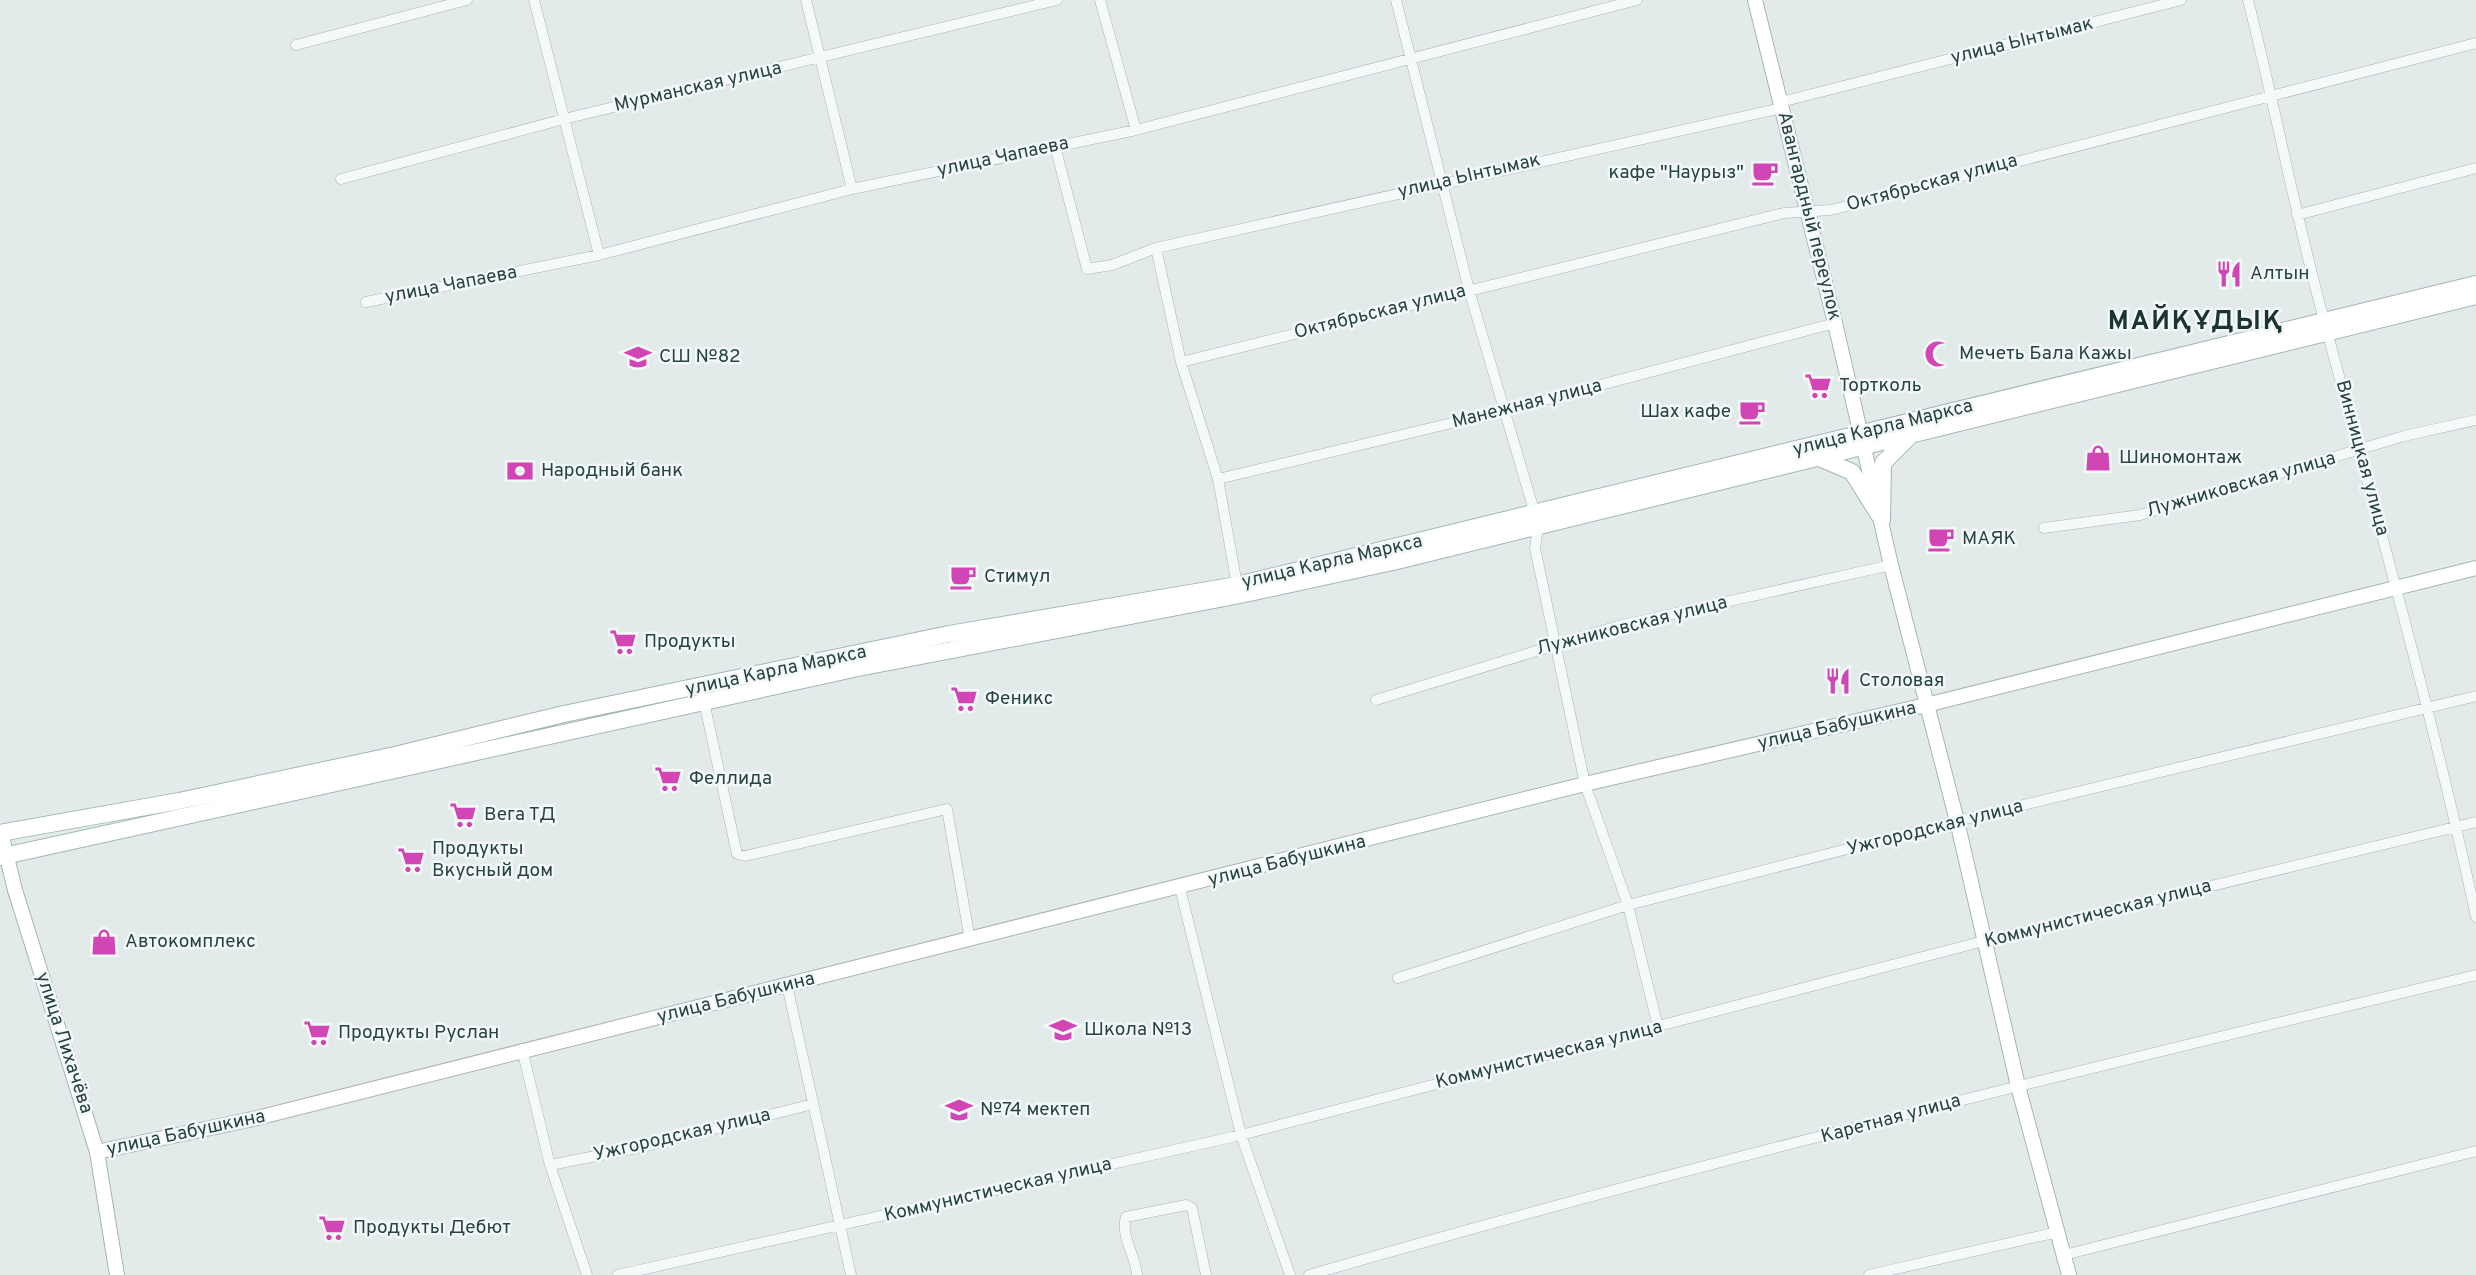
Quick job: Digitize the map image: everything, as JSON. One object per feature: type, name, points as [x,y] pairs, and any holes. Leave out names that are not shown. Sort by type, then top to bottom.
[{"type":"main road","name":"улица Карла Маркса","points":[[181,808],[701,686],[949,635],[1237,585],[1817,457],[1860,439],[1913,433],[2326,327],[2476,284]]},
{"type":"main road","name":"улица Карла Маркса","points":[[181,808],[704,704],[947,650],[1240,595],[1860,439],[2326,327],[2476,296]]},
{"type":"main road","points":[[1882,520],[1883,463],[1913,433]]},
{"type":"main road","points":[[1817,457],[1852,472],[1882,520]]},
{"type":"main road","points":[[1,833],[181,808]]},
{"type":"main road","points":[[3,856],[181,808]]},
{"type":"street","points":[[296,45],[467,0]]},
{"type":"street","points":[[534,0],[599,255]]},
{"type":"street","points":[[806,0],[852,189]]},
{"type":"street","name":"Мурманская улица","points":[[341,179],[565,119],[1057,0]]},
{"type":"street","points":[[1100,0],[1136,130]]},
{"type":"street","points":[[1396,0],[1469,290],[1536,520],[1535,548],[1584,784],[1628,905],[1658,1027]]},
{"type":"street","name":"улица Чапаева","points":[[366,302],[599,255],[852,189],[1136,130],[1637,0]]},
{"type":"street","name":"Авангардный переулок","points":[[1755,0],[1835,323],[1891,565],[1957,821],[2018,1086],[2069,1275]]},
{"type":"street","name":"улица Ынтымак","points":[[1055,146],[1087,269],[1112,265],[1156,248],[1781,105],[2181,0]]},
{"type":"street","name":"Винницкая улица","points":[[2248,0],[2272,94],[2297,215],[2428,709],[2476,917]]},
{"type":"street","name":"Октябрьская улица","points":[[1181,362],[1784,213],[1831,210],[2476,43]]},
{"type":"street","points":[[2297,215],[2476,168]]},
{"type":"street","points":[[1156,248],[1181,362],[1218,479],[1237,585]]},
{"type":"street","name":"Манежная улица","points":[[1218,479],[1506,410],[1835,323]]},
{"type":"street","name":"Лужниковская улица","points":[[2045,528],[2140,515],[2404,436],[2476,420]]},
{"type":"street","name":"Лужниковская улица","points":[[1376,700],[1618,626],[1891,565]]},
{"type":"street","name":"улица Бабушкина","points":[[97,1152],[257,1118],[522,1049],[1180,888],[1584,784],[1926,705],[2476,568]]},
{"type":"street","points":[[701,686],[722,795],[737,854],[741,856],[947,809],[970,940]]},
{"type":"street","name":"Ужгородская улица","points":[[1398,978],[1628,905],[1957,821],[2476,696]]},
{"type":"street","name":"Коммунистическая улица","points":[[618,1275],[1241,1135],[1984,942],[2476,822]]},
{"type":"street","name":"улица Лихачёва","points":[[1,833],[3,856],[97,1152],[117,1275]]},
{"type":"street","points":[[1180,888],[1241,1135],[1290,1275]]},
{"type":"street","name":"Каретная улица","points":[[1309,1275],[1482,1225],[2018,1086],[2476,975]]},
{"type":"street","points":[[787,985],[851,1275]]},
{"type":"street","points":[[522,1049],[550,1165],[587,1275]]},
{"type":"street","name":"Ужгородская улица","points":[[550,1165],[642,1147],[813,1104]]},
{"type":"street","points":[[2064,1255],[2476,1151]]},
{"type":"street","points":[[1137,1275],[1136,1258],[1125,1235],[1126,1217],[1186,1205],[1192,1208],[1206,1275]]},
{"type":"street","points":[[1869,1275],[2058,1232]]},
{"type":"place","name":"кафе \"Наурыз\"","points":[[1765,173]]},
{"type":"place","name":"Алтын","points":[[2229,274]]},
{"type":"place","name":"Мечеть Бала Кажы","points":[[1938,354]]},
{"type":"place","name":"СШ №82","points":[[638,357]]},
{"type":"place","name":"Тортколь","points":[[1818,386]]},
{"type":"place","name":"Шах кафе","points":[[1752,412]]},
{"type":"place","name":"Шиномонтаж","points":[[2098,458]]},
{"type":"place","name":"Народный банк","points":[[520,471]]},
{"type":"place","name":"МАЯК","points":[[1941,539]]},
{"type":"place","name":"Стимул","points":[[963,577]]},
{"type":"place","name":"Продукты","points":[[623,642]]},
{"type":"place","name":"Столовая","points":[[1838,681]]},
{"type":"place","name":"Феникс","points":[[964,699]]},
{"type":"place","name":"Феллида","points":[[668,779]]},
{"type":"place","name":"Вега ТД","points":[[463,815]]},
{"type":"place","name":"Продукты Вкусный дом","points":[[411,860]]},
{"type":"place","name":"Автокомплекс","points":[[104,942]]},
{"type":"place","name":"Школа №13","points":[[1063,1030]]},
{"type":"place","name":"Продукты Руслан","points":[[317,1033]]},
{"type":"place","name":"№74 мектеп","points":[[959,1110]]},
{"type":"place","name":"Продукты Дебют","points":[[332,1228]]},
{"type":"district","name":"МАЙҚҰДЫҚ","points":[[2196,322]]}]
